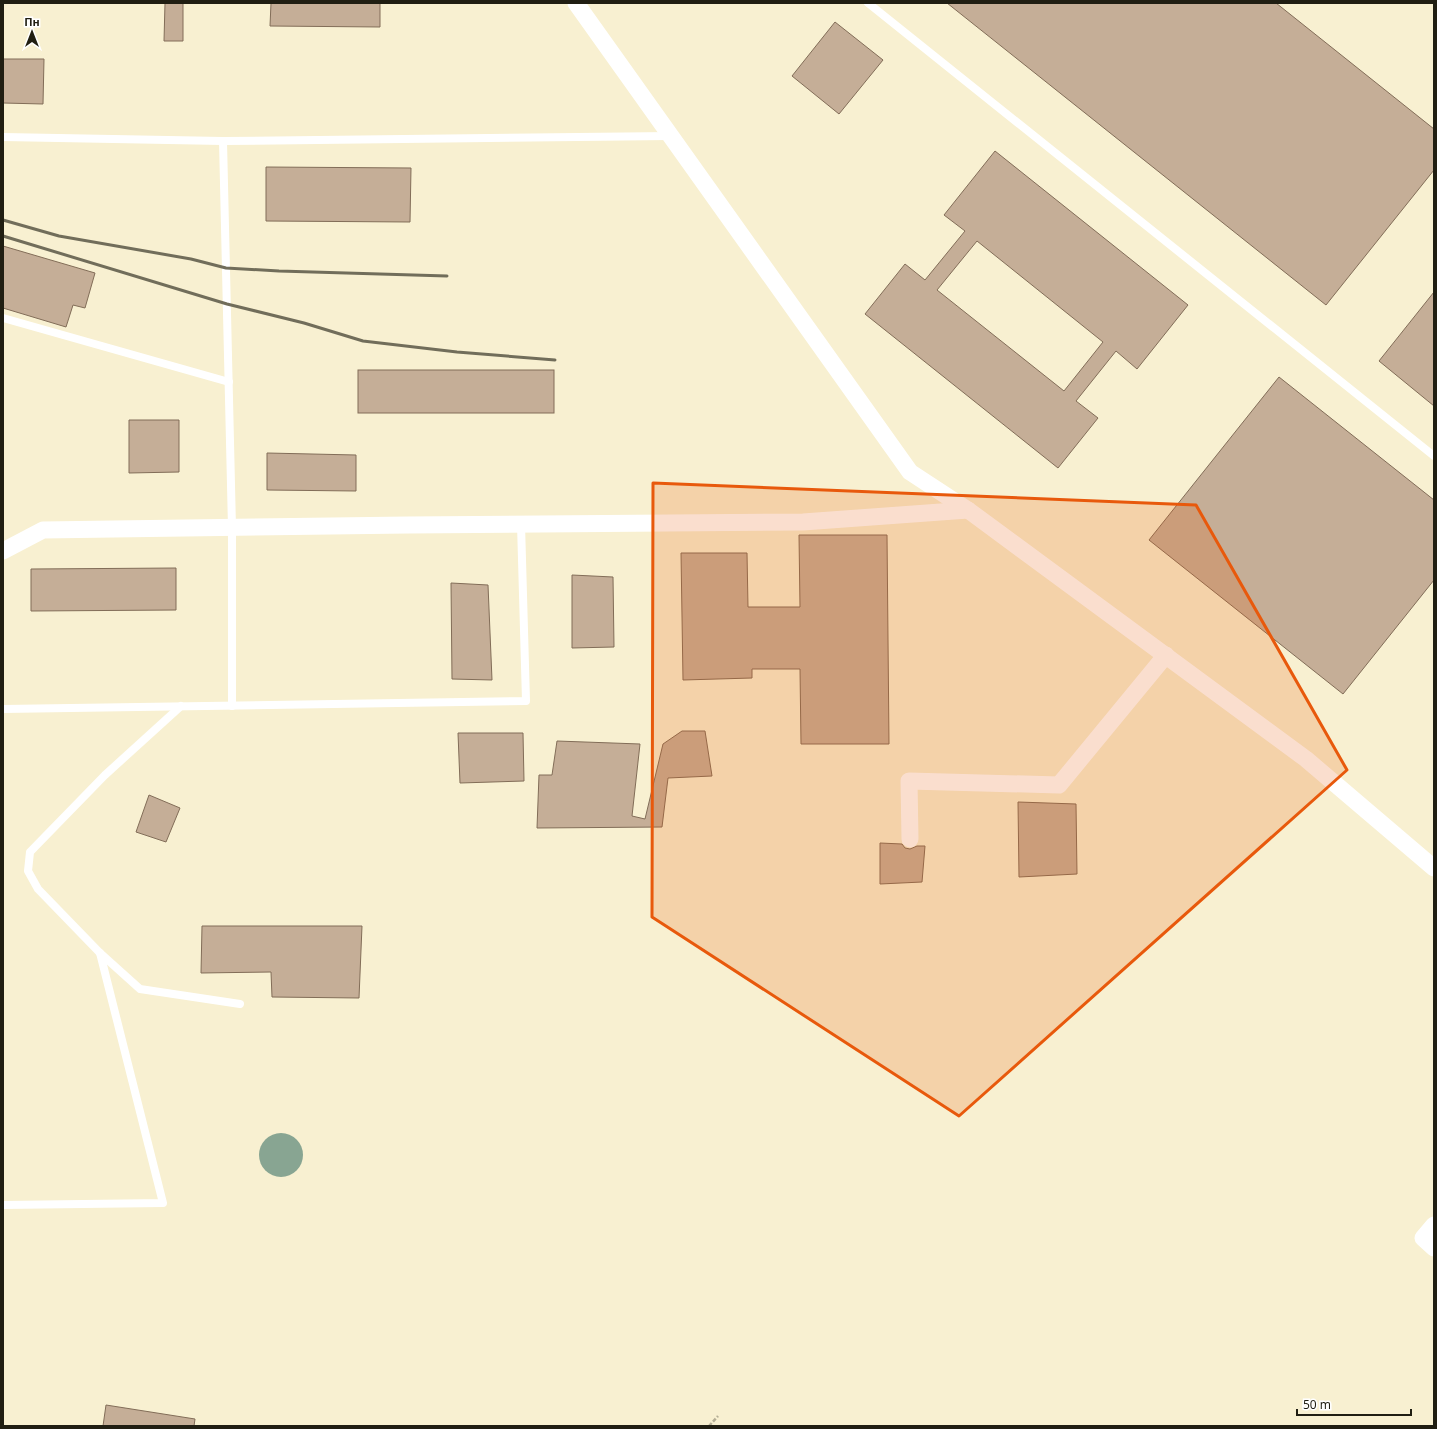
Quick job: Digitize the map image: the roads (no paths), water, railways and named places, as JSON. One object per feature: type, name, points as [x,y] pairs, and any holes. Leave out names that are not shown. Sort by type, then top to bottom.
[{"type":"street","points":[[576,3],[910,472],[968,510],[1306,759],[1434,868]]},
{"type":"street","points":[[3,552],[43,530],[803,522],[968,510]]},
{"type":"street","points":[[910,839],[909,781],[1059,785],[1166,655]]},
{"type":"street","points":[[1434,1225],[1423,1238],[1434,1248]]},
{"type":"lane","points":[[868,3],[1434,456]]},
{"type":"lane","points":[[3,137],[223,141],[671,136]]},
{"type":"lane","points":[[223,141],[232,528],[232,706]]},
{"type":"lane","points":[[3,318],[229,382]]},
{"type":"lane","points":[[3,709],[526,700],[521,524]]},
{"type":"lane","points":[[181,706],[105,775],[30,852],[28,871],[38,889],[100,953],[140,990],[240,1004]]},
{"type":"lane","points":[[3,1205],[163,1203],[100,953]]},
{"type":"railway","points":[[3,220],[59,236],[191,259],[226,268],[447,276]]},
{"type":"railway","points":[[3,236],[227,304],[304,323],[363,341],[457,352],[555,360]]}]
